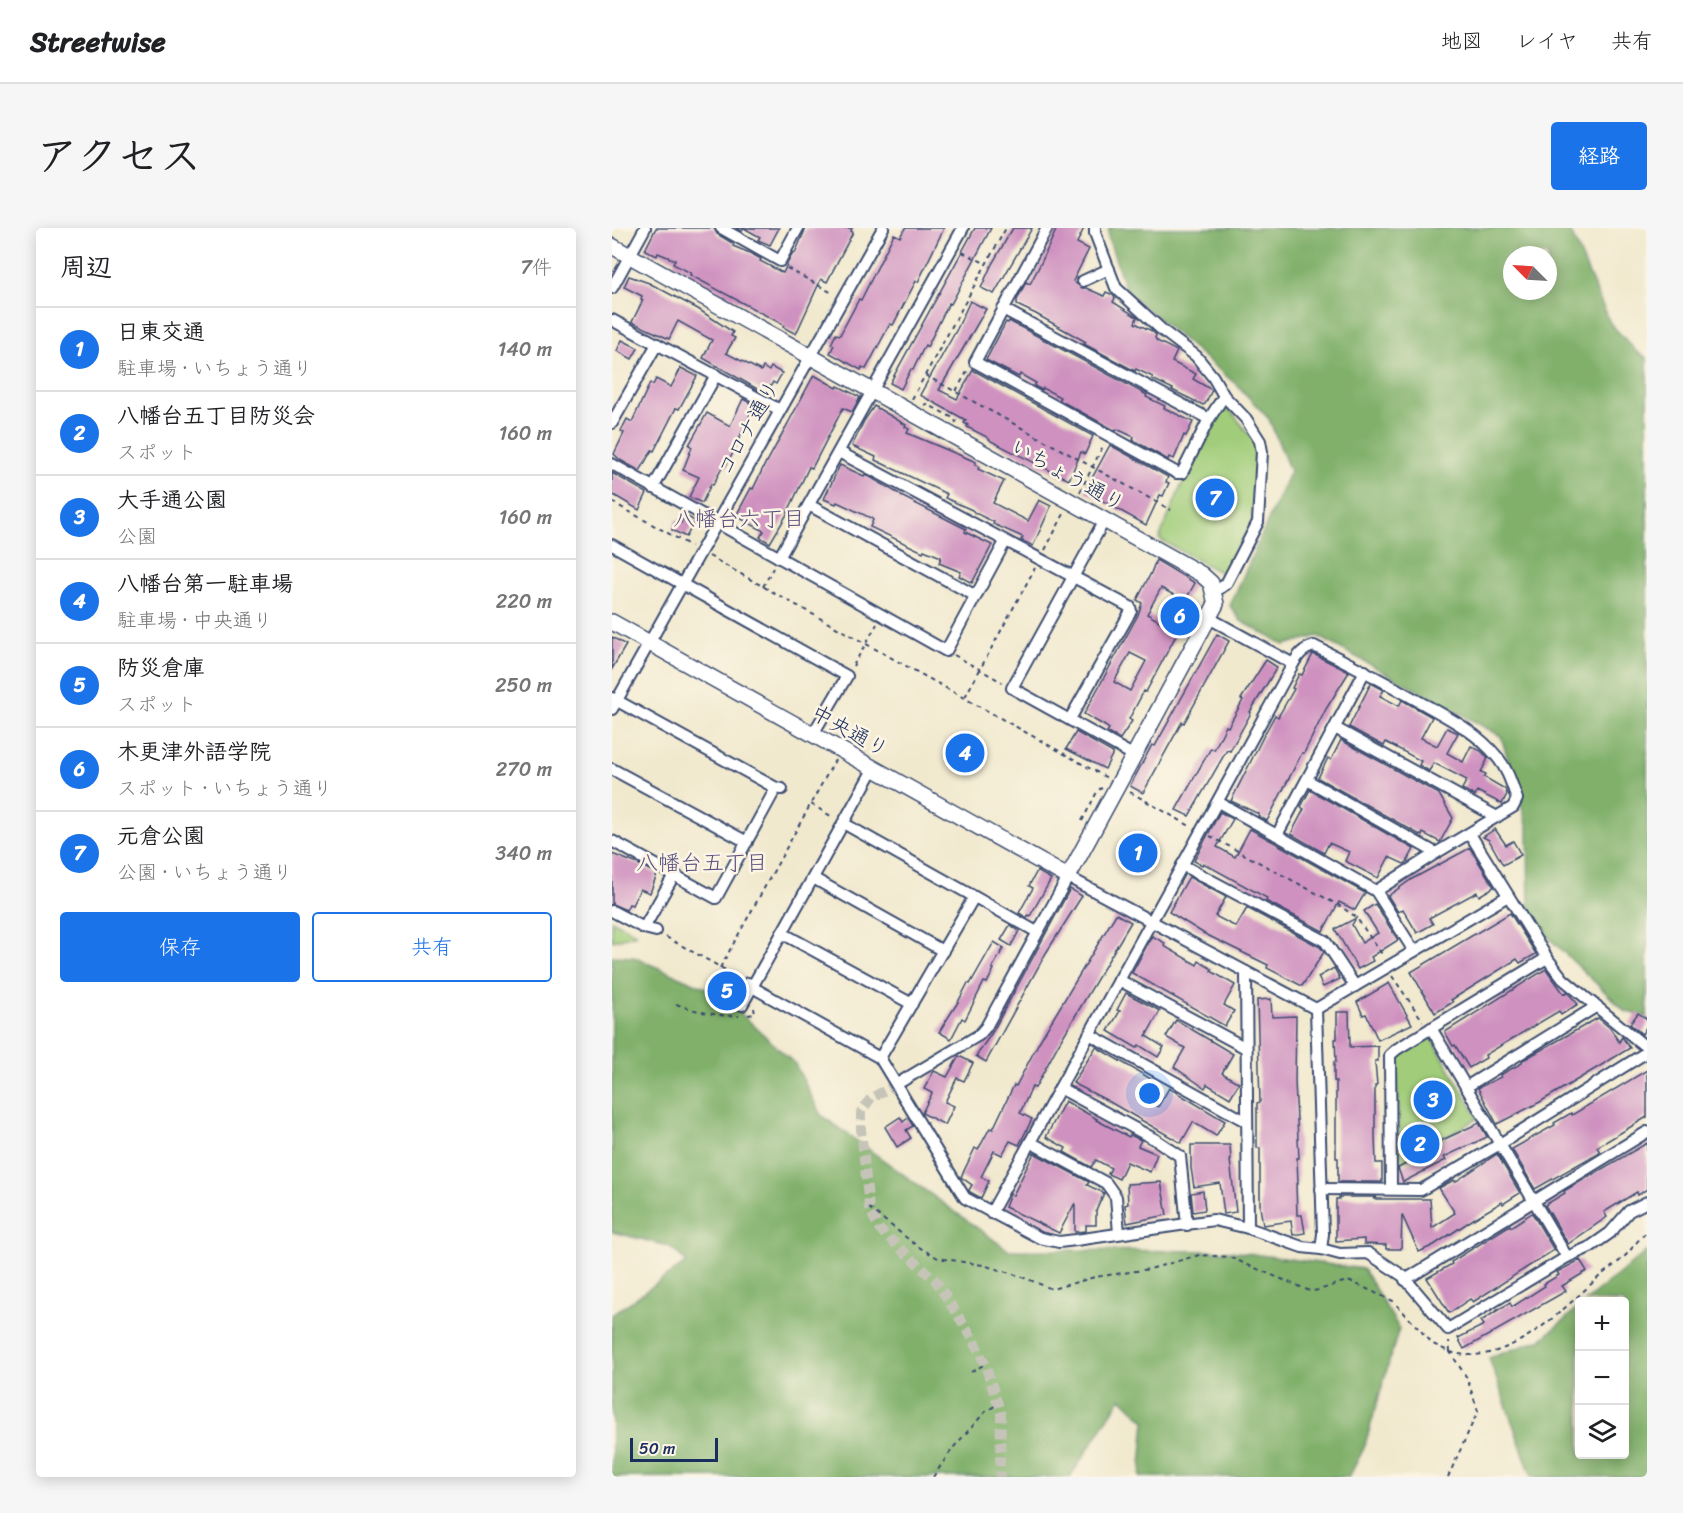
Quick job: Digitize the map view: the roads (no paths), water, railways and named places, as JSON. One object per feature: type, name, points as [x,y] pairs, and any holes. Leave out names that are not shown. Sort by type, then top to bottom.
[{"type":"street","points":[[612,288],[645,228]]},
{"type":"street","points":[[722,228],[780,261],[798,228]]},
{"type":"street","name":"コロナ通り","points":[[614,703],[883,228]]},
{"type":"street","points":[[779,558],[963,228]]},
{"type":"street","points":[[1047,228],[975,362],[1177,473],[1182,473],[1209,419],[1224,396]]},
{"type":"street","points":[[897,1084],[979,1035],[986,1027],[1209,618],[1216,604],[1214,593],[1226,584],[1258,522],[1262,452],[1260,441],[1246,419],[1224,396],[1213,377],[1196,356],[1163,331],[1116,288],[1095,228]]},
{"type":"street","name":"いちょう通り","points":[[612,246],[906,411],[1076,496],[1105,519],[1201,574],[1212,584],[1214,593]]},
{"type":"street","points":[[1083,281],[1109,269]]},
{"type":"street","points":[[1003,309],[1209,419]]},
{"type":"street","points":[[612,320],[780,410]]},
{"type":"street","points":[[612,423],[657,344]]},
{"type":"street","points":[[653,488],[716,375]]},
{"type":"street","points":[[839,452],[1130,607],[1131,611],[1070,720]]},
{"type":"street","points":[[612,464],[946,651],[1005,542]]},
{"type":"street","points":[[808,505],[976,596]]},
{"type":"street","points":[[1105,519],[1012,687],[1133,755]]},
{"type":"street","points":[[612,546],[847,676],[813,734]]},
{"type":"street","points":[[1209,618],[1293,664]]},
{"type":"street","name":"中央通り","points":[[612,622],[1068,877]]},
{"type":"street","points":[[991,1213],[1182,865],[1203,833],[1299,653],[1314,646],[1365,671],[1461,724],[1476,735],[1507,771],[1517,800],[1513,807],[1376,891]]},
{"type":"street","points":[[1277,835],[1365,671]]},
{"type":"street","points":[[612,841],[716,898],[779,788],[614,703]]},
{"type":"street","points":[[1335,728],[1497,817]]},
{"type":"street","points":[[742,1005],[750,985],[782,933],[874,768]]},
{"type":"street","points":[[612,769],[747,842]]},
{"type":"street","points":[[1306,780],[1436,853]]},
{"type":"street","points":[[1218,802],[1376,891],[1414,951]]},
{"type":"street","points":[[843,823],[1037,932]]},
{"type":"street","points":[[1470,834],[1547,958],[1563,979],[1647,1048]]},
{"type":"street","points":[[1182,865],[1325,941],[1355,986]]},
{"type":"street","points":[[644,928],[674,875]]},
{"type":"street","points":[[1068,877],[1316,1009]]},
{"type":"street","points":[[813,878],[943,951]]},
{"type":"street","points":[[1316,1009],[1508,896]]},
{"type":"street","points":[[880,1058],[974,897]]},
{"type":"street","points":[[612,911],[656,932]]},
{"type":"street","points":[[782,933],[912,1004]]},
{"type":"street","points":[[1391,1188],[1390,1055],[1547,958]]},
{"type":"street","points":[[1246,972],[1248,1228]]},
{"type":"street","points":[[1119,980],[1246,1048]]},
{"type":"street","points":[[750,985],[880,1058],[965,1198],[1040,1238],[1059,1242],[1214,1220],[1248,1228],[1302,1247],[1340,1254],[1368,1254],[1406,1280],[1448,1329],[1567,1257],[1590,1247],[1610,1233],[1629,1210],[1647,1202]]},
{"type":"street","points":[[1466,1087],[1597,1006]]},
{"type":"street","points":[[1316,1009],[1323,1234],[1321,1249]]},
{"type":"street","points":[[1430,1029],[1567,1257]]},
{"type":"street","points":[[1089,1034],[1247,1122]]},
{"type":"street","points":[[1321,1189],[1421,1190],[1500,1144],[1647,1052]]},
{"type":"street","points":[[1060,1088],[1156,1140],[1180,1156],[1187,1225]]},
{"type":"street","points":[[1406,1280],[1647,1132]]},
{"type":"street","points":[[1030,1142],[1106,1183],[1116,1197],[1119,1233]]},
{"type":"tunnel","points":[[897,1084],[871,1098],[861,1112],[869,1208],[879,1229],[936,1281],[971,1336],[985,1364],[1001,1414],[1000,1477]]},
{"type":"place","name":"元倉公園","points":[[1215,498]]},
{"type":"place","name":"木更津外語学院","points":[[1180,616]]},
{"type":"place","name":"八幡台第一駐車場","points":[[965,753]]},
{"type":"place","name":"日東交通","points":[[1138,853]]},
{"type":"place","name":"防災倉庫","points":[[727,991]]},
{"type":"place","name":"大手通公園","points":[[1433,1100]]},
{"type":"place","name":"八幡台五丁目防災会","points":[[1420,1144]]},
{"type":"district","name":"八幡台六丁目","points":[[739,518]]},
{"type":"district","name":"八幡台五丁目","points":[[702,862]]}]
